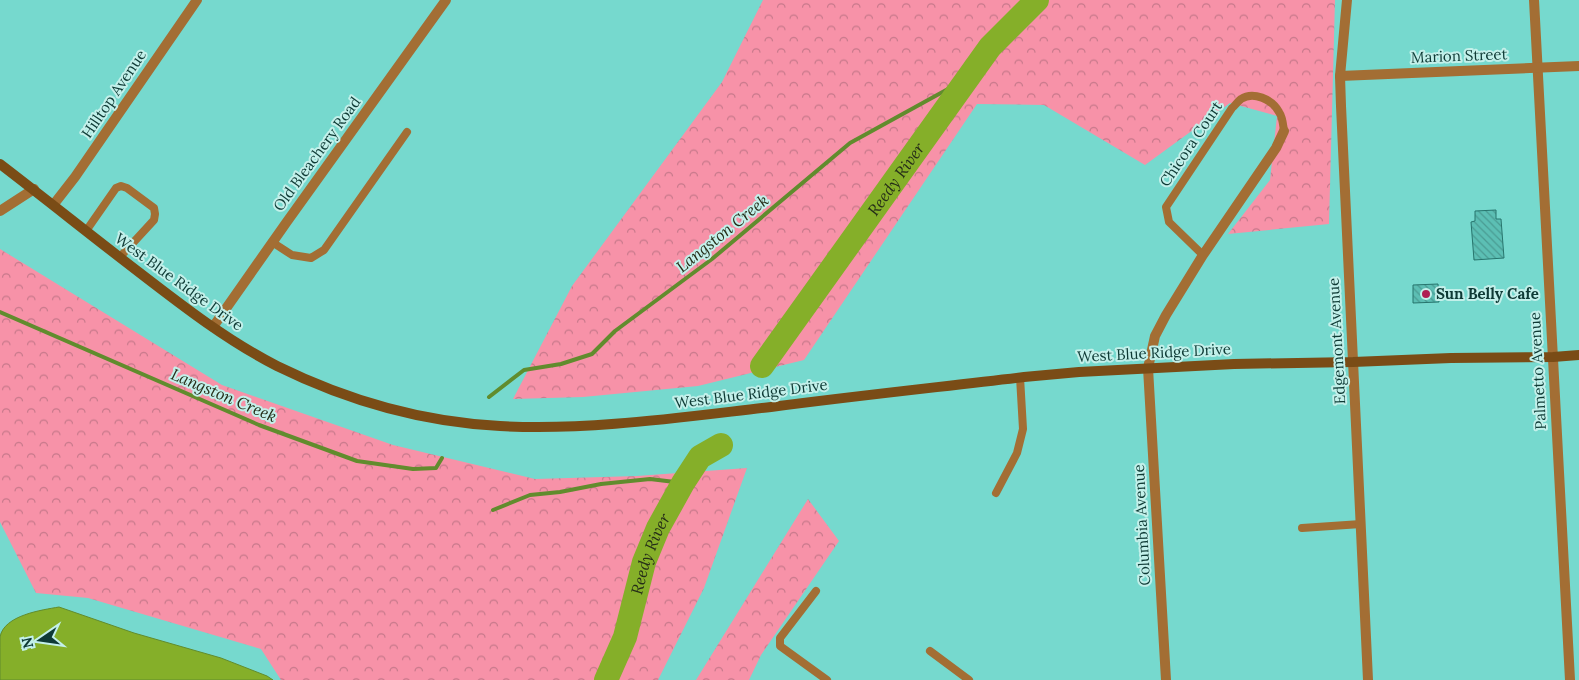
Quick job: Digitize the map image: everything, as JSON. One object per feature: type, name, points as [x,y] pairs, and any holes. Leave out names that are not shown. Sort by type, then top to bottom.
[{"type":"main road","name":"West Blue Ridge Drive","points":[[0,164],[54,204],[186,309],[238,344],[276,365],[348,396],[387,408],[427,417],[462,422],[500,426],[547,427],[689,417],[1020,377],[1148,368],[1234,364],[1579,356]]},
{"type":"street","name":"Old Bleachery Road","points":[[214,327],[272,242],[446,0]]},
{"type":"street","name":"Edgemont Avenue","points":[[1347,0],[1340,76],[1368,680]]},
{"type":"street","name":"Palmetto Avenue","points":[[1534,0],[1570,680]]},
{"type":"street","name":"Hilltop Avenue","points":[[54,204],[75,178],[192,2]]},
{"type":"street","name":"Marion Street","points":[[1340,76],[1579,66]]},
{"type":"street","name":"Chicora Court","points":[[1148,368],[1155,336],[1203,255],[1276,148],[1284,131]]},
{"type":"street","points":[[0,211],[34,189]]},
{"type":"street","name":"Columbia Avenue","points":[[1148,368],[1166,680]]},
{"type":"lane","name":"Chicora Court","points":[[1203,255],[1169,222],[1166,207],[1232,108],[1241,99],[1257,96],[1269,101],[1279,110],[1284,131]]},
{"type":"lane","points":[[272,242],[292,255],[311,258],[324,250],[407,132]]},
{"type":"lane","points":[[86,231],[116,188],[121,186],[127,188],[154,208],[154,220],[120,257]]},
{"type":"lane","points":[[996,493],[1017,453],[1023,429],[1020,377]]},
{"type":"lane","points":[[1302,528],[1360,524]]},
{"type":"lane","points":[[816,591],[780,638],[780,646],[828,680]]},
{"type":"lane","points":[[930,650],[969,680]]},
{"type":"green space","points":[[763,0],[1335,0],[1329,224],[1228,234],[1270,180],[1277,116],[1230,103],[1145,165],[1044,105],[977,104],[804,360],[698,386],[583,397],[513,399],[572,286],[722,82]]},
{"type":"green space","points":[[0,249],[222,385],[393,445],[535,479],[637,476],[747,468],[704,588],[658,680],[281,680],[261,649],[88,598],[36,593],[0,522]]},
{"type":"green space","points":[[808,499],[839,541],[761,655],[749,680],[696,680]]},
{"type":"shaded area","points":[[59,607],[134,633],[221,658],[273,680],[0,680],[0,637],[3,630],[9,623],[25,615]]},
{"type":"building","points":[[1496,210],[1496,219],[1501,219],[1504,258],[1474,260],[1471,222],[1475,221],[1475,211]]},
{"type":"building","name":"Sun Belly Cafe","points":[[1438,284],[1439,302],[1413,303],[1413,285]]},
{"type":"waterway","name":"Reedy River","points":[[762,366],[990,47],[1037,0]]},
{"type":"waterway","name":"Langston Creek","points":[[489,397],[524,370],[561,364],[592,354],[615,331],[712,259],[850,143],[968,78]]},
{"type":"waterway","name":"Langston Creek","points":[[0,312],[259,425],[357,461],[413,469],[436,468],[442,458]]},
{"type":"waterway","name":"Reedy River","points":[[606,680],[625,637],[644,562],[658,528],[700,457],[721,445]]},
{"type":"waterway","points":[[493,510],[530,495],[560,492],[601,484],[650,479],[683,483]]},
{"type":"place","name":"Sun Belly Cafe","points":[[1426,294]]}]
